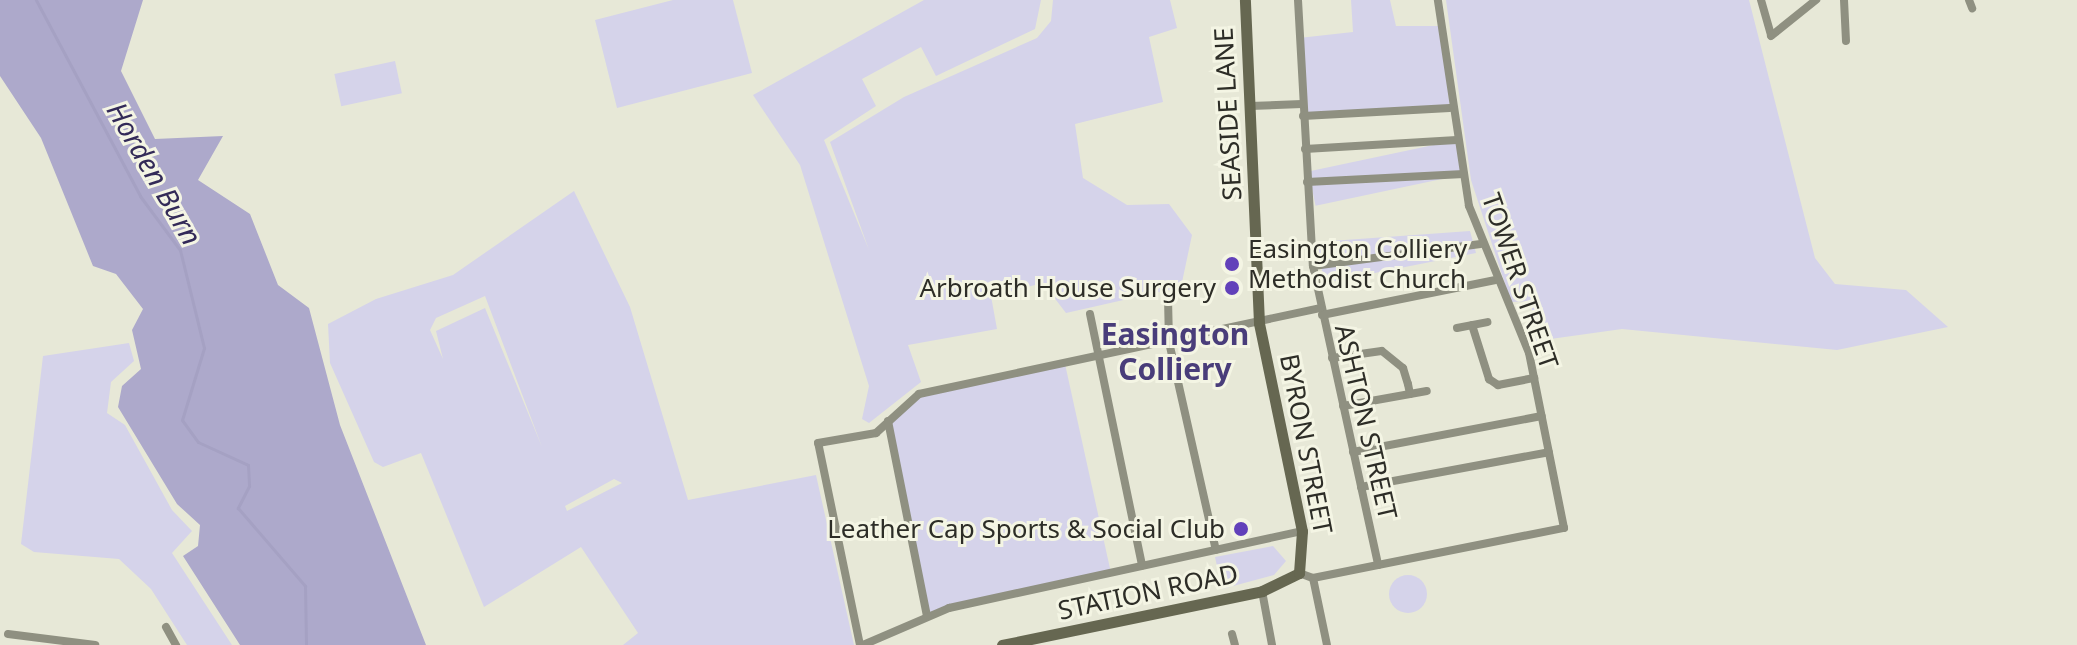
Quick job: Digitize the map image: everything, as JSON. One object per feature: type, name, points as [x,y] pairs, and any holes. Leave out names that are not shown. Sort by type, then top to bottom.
[{"type":"main road","name":"SEASIDE LANE","points":[[1245,0],[1259,323]]},
{"type":"main road","name":"BYRON STREET","points":[[1259,323],[1302,531],[1299,573]]},
{"type":"main road","name":"STATION ROAD","points":[[1002,645],[1262,591],[1299,573]]},
{"type":"street","name":"ASHTON STREET","points":[[1298,0],[1313,266],[1378,565]]},
{"type":"street","name":"TOWER STREET","points":[[1378,565],[1564,528],[1534,378],[1481,244],[1464,174],[1450,108],[1438,0]]},
{"type":"street","points":[[1761,0],[1771,36],[1816,0]]},
{"type":"street","points":[[1844,0],[1846,41]]},
{"type":"street","points":[[1250,106],[1302,104]]},
{"type":"street","points":[[1303,116],[1450,108]]},
{"type":"street","points":[[1305,149],[1457,140]]},
{"type":"street","points":[[1307,182],[1464,174]]},
{"type":"street","points":[[1313,266],[1481,244]]},
{"type":"street","points":[[1302,531],[927,616],[862,645],[818,443],[876,433],[919,394],[1259,323],[1495,280]]},
{"type":"street","points":[[1168,298],[1169,342],[1216,550]]},
{"type":"street","points":[[1090,314],[1096,357],[1142,566]]},
{"type":"street","points":[[1457,328],[1487,322]]},
{"type":"street","points":[[1472,325],[1489,379],[1498,385],[1534,378]]},
{"type":"street","points":[[1332,358],[1370,351],[1393,356],[1410,394]]},
{"type":"street","points":[[1343,406],[1427,391]]},
{"type":"street","points":[[1353,452],[1542,416]]},
{"type":"street","points":[[888,421],[927,616]]},
{"type":"street","points":[[1361,487],[1549,452]]},
{"type":"street","points":[[1299,573],[1313,578],[1378,565]]},
{"type":"street","points":[[1313,578],[1327,645]]},
{"type":"street","points":[[1262,591],[1272,645]]},
{"type":"street","points":[[166,627],[176,645]]},
{"type":"street","points":[[8,634],[95,645]]},
{"type":"street","points":[[1232,634],[1235,645]]},
{"type":"shaded area","points":[[0,0],[143,0],[121,71],[155,139],[223,136],[198,180],[250,214],[278,285],[309,308],[340,425],[426,645],[240,645],[183,556],[198,546],[200,525],[177,504],[118,407],[122,386],[141,369],[132,330],[143,309],[116,274],[93,266],[41,138],[0,76]]},
{"type":"shaded area","points":[[673,0],[733,0],[752,73],[617,108],[595,20]]},
{"type":"shaded area","points":[[924,0],[1041,0],[1035,29],[936,76],[921,47],[862,79],[876,106],[824,140],[869,250],[830,142],[904,97],[1037,38],[1051,21],[1053,0],[1170,0],[1177,28],[1149,37],[1163,102],[1075,124],[1083,178],[1127,205],[1169,204],[1192,235],[1181,287],[1066,313],[1043,283],[991,296],[997,329],[908,345],[921,382],[869,423],[862,419],[869,386],[800,165],[753,95]]},
{"type":"shaded area","points":[[1351,0],[1390,0],[1396,26],[1440,26],[1450,108],[1303,116],[1299,38],[1353,32]]},
{"type":"shaded area","points":[[1446,0],[1749,0],[1815,258],[1835,284],[1906,290],[1948,327],[1837,350],[1622,329],[1536,341],[1531,301],[1511,302],[1471,180]]},
{"type":"shaded area","points":[[395,61],[402,93],[341,106],[334,74]]},
{"type":"shaded area","points":[[1457,140],[1464,174],[1316,206],[1308,172]]},
{"type":"shaded area","points":[[574,191],[630,307],[688,500],[816,475],[854,645],[623,645],[638,633],[581,547],[484,607],[421,453],[383,467],[374,462],[330,363],[328,324],[376,299],[453,275]],"holes":[[[485,296],[542,447],[485,308],[436,331],[443,359],[430,330],[436,318]],[[614,479],[622,483],[567,511],[565,506]]]},
{"type":"shaded area","points":[[1470,231],[1476,253],[1324,283],[1317,242]]},
{"type":"shaded area","points":[[129,343],[134,361],[111,382],[107,413],[125,425],[172,510],[192,531],[172,553],[232,645],[187,645],[151,589],[119,559],[34,552],[21,544],[43,356]]},
{"type":"shaded area","points":[[1065,364],[1111,573],[927,616],[888,421],[919,394]]},
{"type":"shaded area","points":[[1273,546],[1286,561],[1274,575],[1222,589],[1215,557]]},
{"type":"shaded area","points":[[1408,575],[1422,580],[1427,594],[1422,608],[1408,613],[1394,608],[1389,594],[1394,580]]},
{"type":"waterway","name":"Horden Burn","points":[[36,0],[140,196],[180,250],[204,348],[182,420],[198,442],[248,465],[249,486],[238,508],[305,586],[306,645]]},
{"type":"place","name":"Easington Colliery Methodist Church","points":[[1232,264]]},
{"type":"place","name":"Arbroath House Surgery","points":[[1232,288]]},
{"type":"place","name":"Leather Cap Sports & Social Club","points":[[1241,529]]},
{"type":"district","name":"Easington Colliery","points":[[1175,351]]}]
